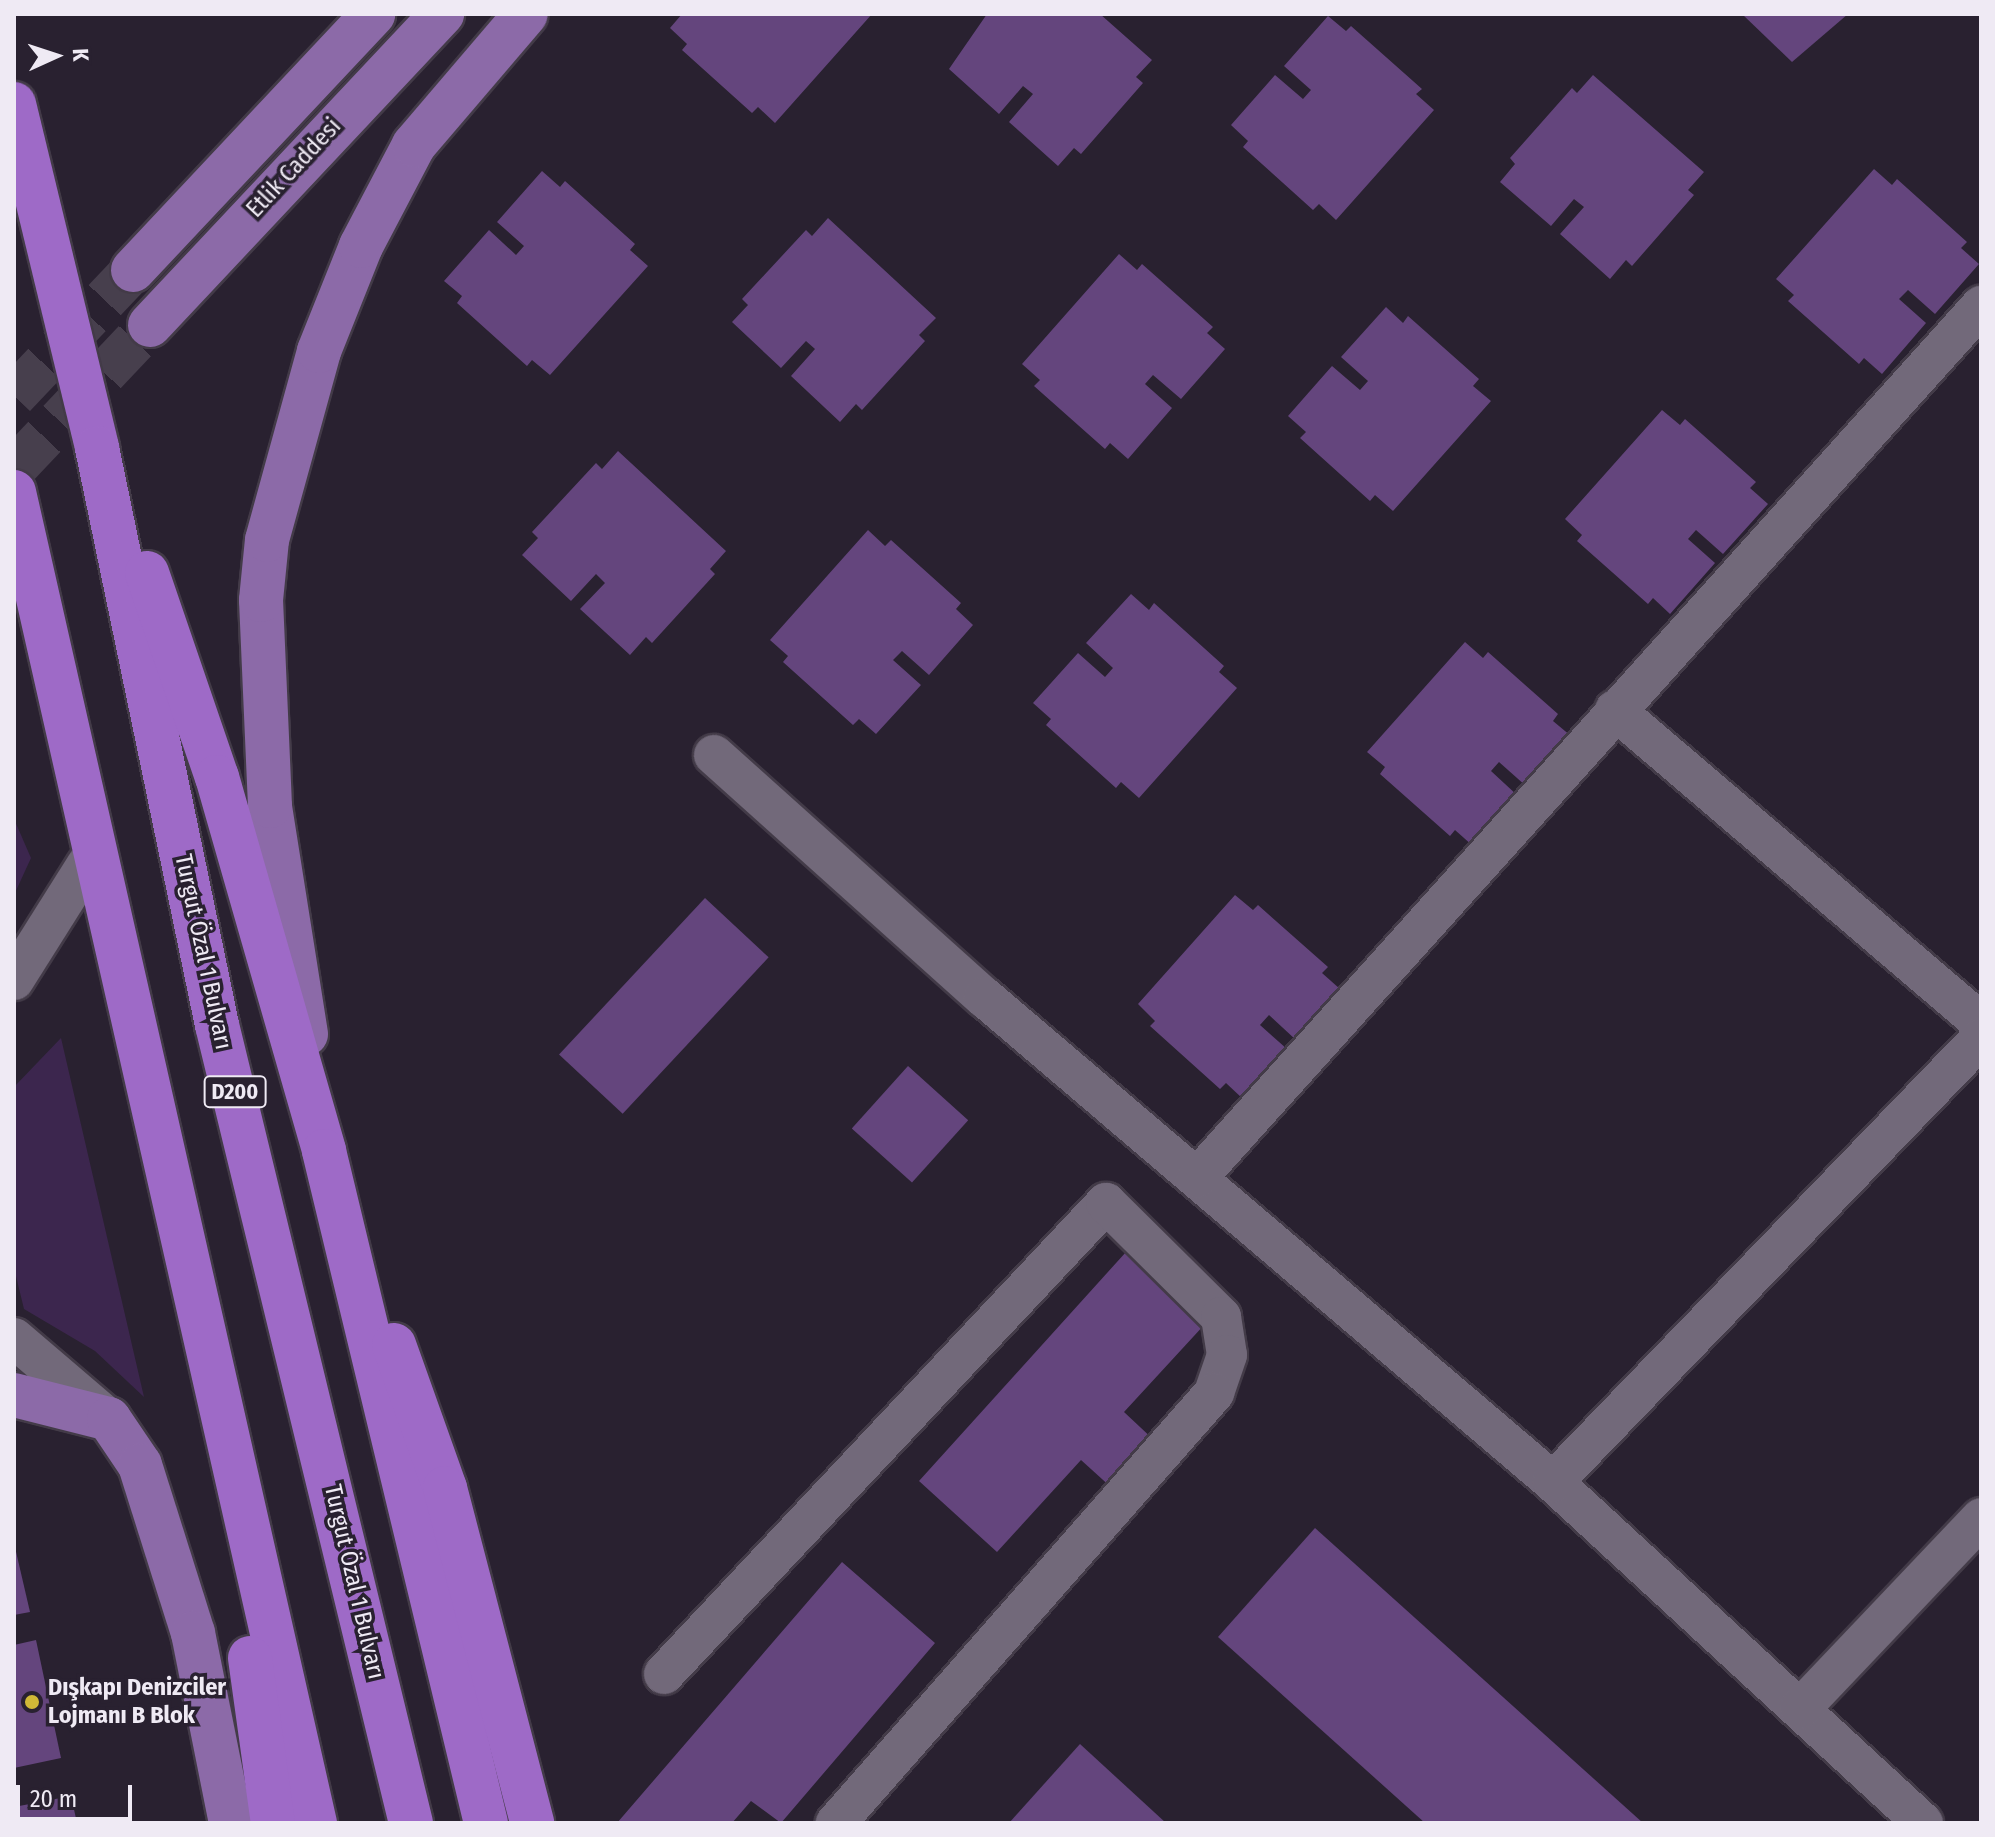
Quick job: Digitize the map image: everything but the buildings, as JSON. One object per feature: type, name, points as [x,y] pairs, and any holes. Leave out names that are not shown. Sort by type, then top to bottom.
[{"type":"highway","name":"Turgut Özal 1 Bulvarı","points":[[14,104],[75,358],[217,1025],[411,1823]]},
{"type":"highway","name":"Turgut Özal 1 Bulvarı","points":[[75,358],[217,777],[324,1151],[486,1823]]},
{"type":"highway","points":[[14,492],[115,957],[315,1823]]},
{"type":"highway","points":[[14,620],[115,957]]},
{"type":"highway","name":"Turgut Özal 1 Bulvarı","points":[[324,1151],[445,1488],[532,1823]]},
{"type":"highway","points":[[208,1358],[273,1823]]},
{"type":"main road","name":"Etlik Caddesi","points":[[133,270],[373,14]]},
{"type":"main road","name":"Etlik Caddesi","points":[[150,325],[442,14]]},
{"type":"main road","points":[[324,1151],[270,806],[261,600],[267,540],[319,351],[361,246],[414,145],[526,14]]},
{"type":"main road","points":[[14,1395],[109,1419],[140,1465],[193,1633],[231,1823]]},
{"type":"main road","points":[[193,1633],[204,1823]]},
{"type":"street","points":[[1197,1178],[1981,306]]},
{"type":"street","points":[[1615,710],[1981,1023]]},
{"type":"street","points":[[714,755],[1197,1178],[1553,1482],[1923,1823]]},
{"type":"street","points":[[14,980],[87,864]]},
{"type":"street","points":[[1553,1482],[1981,1038]]},
{"type":"street","points":[[664,1674],[1106,1203],[1221,1317],[1227,1355],[1214,1393],[836,1823]]},
{"type":"street","points":[[14,1338],[109,1419]]},
{"type":"street","points":[[1800,1709],[1981,1518]]},
{"type":"shaded area","points":[[14,819],[31,858],[14,895]]},
{"type":"shaded area","points":[[61,1038],[144,1397],[95,1351],[24,1309],[14,1268],[14,1087]]},
{"type":"tunnel","points":[[14,396],[133,270]]},
{"type":"tunnel","points":[[14,469],[150,325]]},
{"type":"place","name":"Dışkapı Denizciler Lojmanı B Blok","points":[[32,1702]]}]
